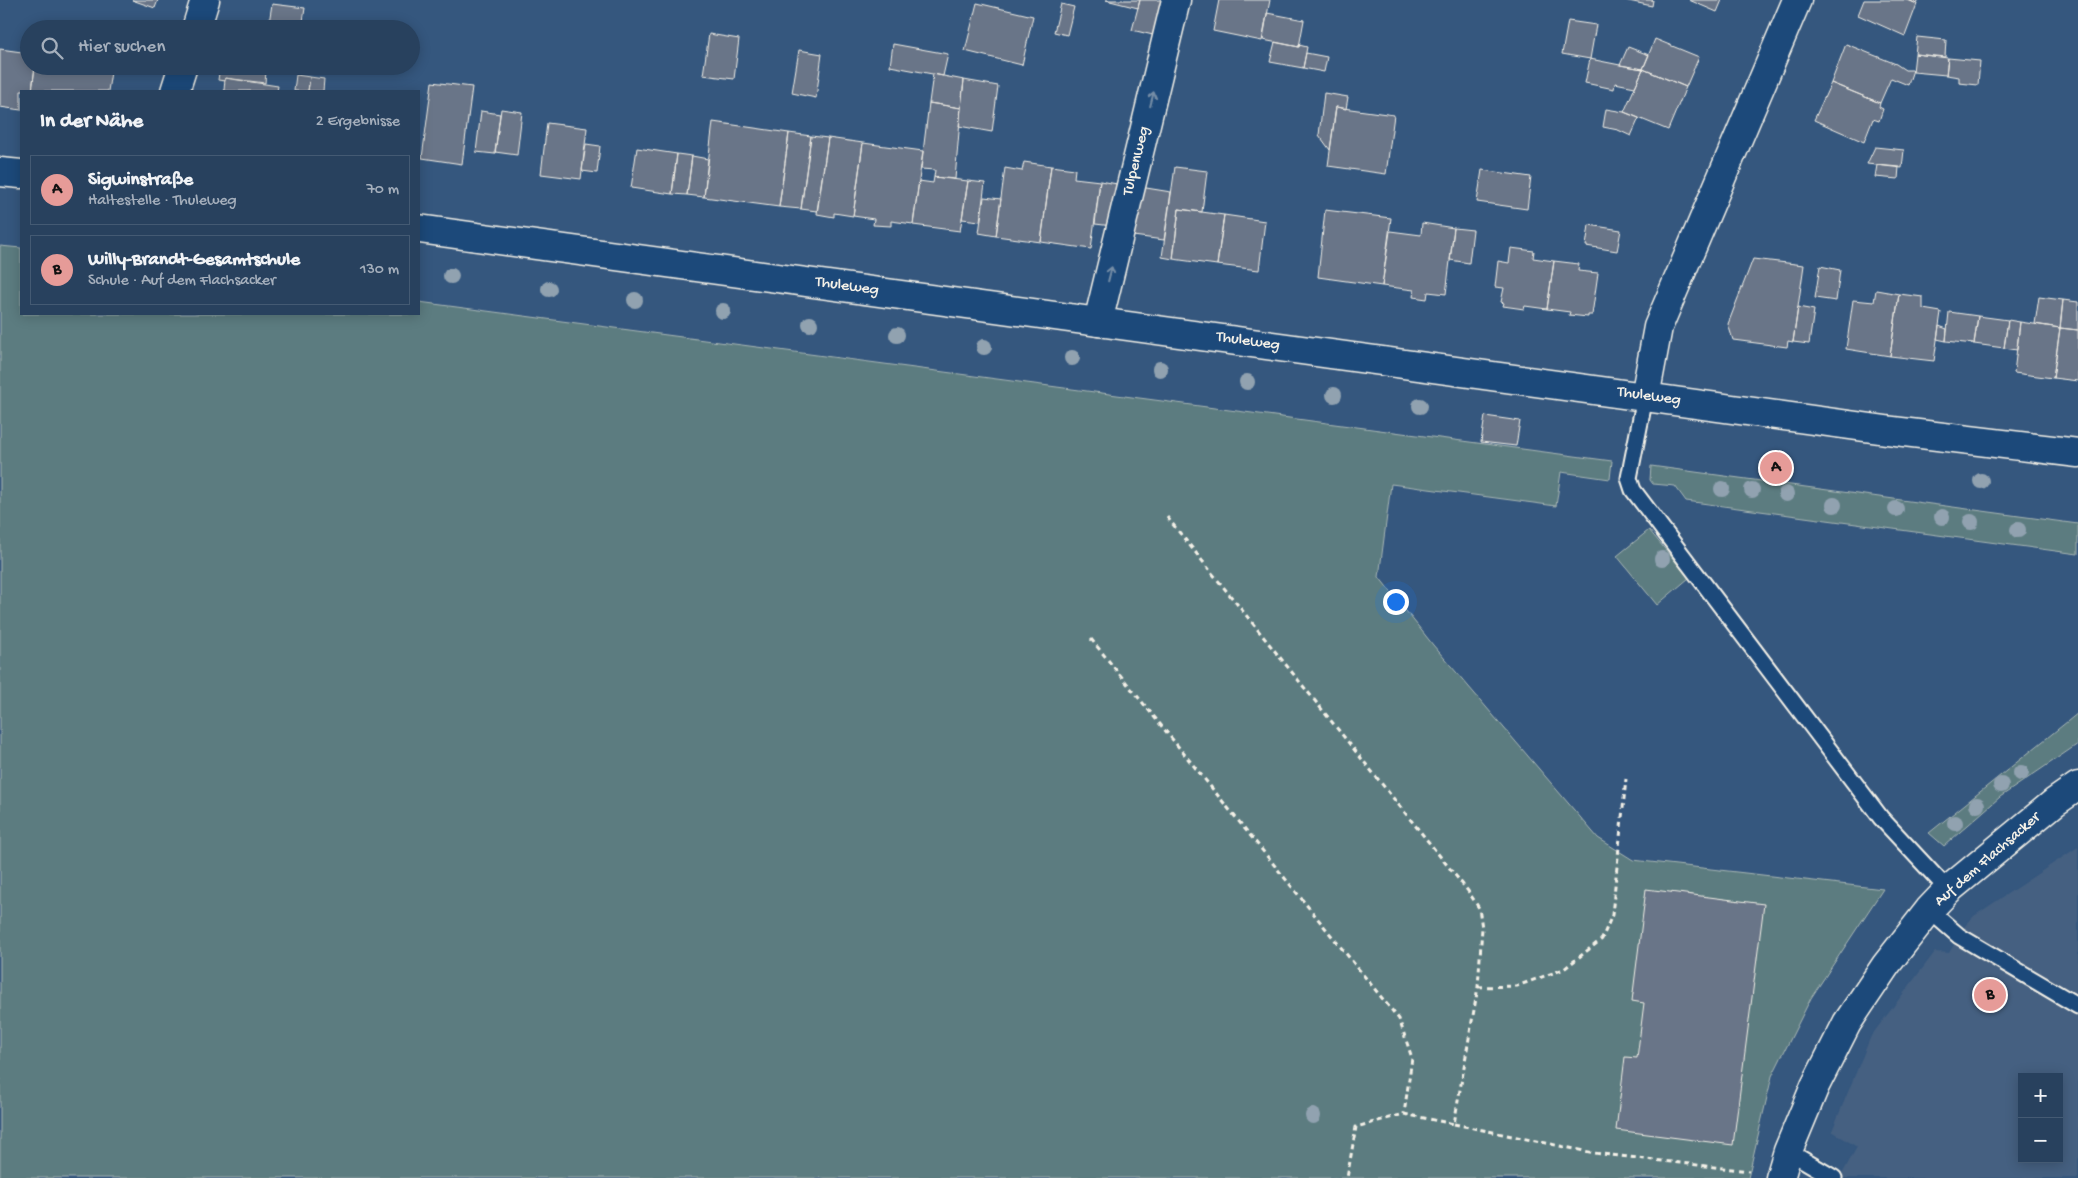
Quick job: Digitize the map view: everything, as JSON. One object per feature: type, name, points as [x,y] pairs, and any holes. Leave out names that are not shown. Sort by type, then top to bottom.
[{"type":"street","points":[[199,20],[206,0]]},
{"type":"street","name":"Tulpenweg","points":[[1098,322],[1176,0]]},
{"type":"street","points":[[1645,397],[1658,327],[1797,0]]},
{"type":"street","points":[[175,90],[180,75]]},
{"type":"street","points":[[0,172],[20,174]]},
{"type":"street","name":"Thuleweg","points":[[420,229],[1886,430],[2078,453]]},
{"type":"street","name":"Auf dem Flachsacker","points":[[1783,1168],[1815,1086],[1847,1023],[1886,965],[1929,910],[1948,890],[2055,802],[2078,786]]},
{"type":"lane","points":[[1645,397],[1629,478],[1633,490],[1881,818],[1948,890]]},
{"type":"lane","points":[[1929,910],[1959,936],[2078,1006]]},
{"type":"lane","points":[[1783,1168],[1834,1178]]},
{"type":"path","points":[[1167,517],[1468,891],[1478,908],[1482,928],[1478,987],[1454,1124]]},
{"type":"path","points":[[1091,639],[1399,1019],[1412,1058],[1404,1114]]},
{"type":"path","points":[[1478,987],[1517,986],[1564,969],[1602,939],[1612,915],[1626,779]]},
{"type":"path","points":[[1347,1178],[1356,1127],[1404,1114],[1594,1153],[1783,1168]]},
{"type":"shaded area","points":[[2078,847],[2078,1178],[1840,1178],[1857,1147],[1832,1131],[1871,1036],[1935,952],[1949,953],[1965,926],[1974,916]]},
{"type":"green space","points":[[0,246],[20,248],[20,315],[420,315],[420,302],[1612,461],[1610,479],[1561,472],[1556,506],[1391,484],[1379,577],[1433,645],[1598,838],[1633,860],[1883,889],[1811,998],[1772,1076],[1748,1178],[0,1178]]},
{"type":"green space","points":[[1651,466],[2078,524],[2078,554],[1686,501],[1675,486],[1653,484],[1650,480]]},
{"type":"green space","points":[[1649,530],[1689,578],[1657,605],[1617,556]]},
{"type":"green space","points":[[2078,713],[2078,744],[2000,797],[1944,846],[1929,833]]},
{"type":"building","points":[[132,0],[158,0],[155,8]]},
{"type":"building","points":[[1106,0],[1140,0],[1138,8]]},
{"type":"building","points":[[1140,0],[1161,0],[1153,35],[1132,30]]},
{"type":"building","points":[[1219,0],[1270,0],[1262,41],[1213,31]]},
{"type":"building","points":[[1624,0],[1653,0],[1652,6]]},
{"type":"building","points":[[1689,0],[1722,0],[1717,12]]},
{"type":"building","points":[[1864,0],[1908,0],[1917,4],[1905,36],[1858,15]]},
{"type":"building","points":[[1908,0],[1919,0],[1917,4]]},
{"type":"building","points":[[977,3],[1033,16],[1022,65],[965,51]]},
{"type":"building","points":[[272,4],[305,8],[303,20],[269,20]]},
{"type":"building","points":[[1061,4],[1074,7],[1067,35],[1054,32]]},
{"type":"building","points":[[1267,13],[1304,20],[1299,47],[1263,40]]},
{"type":"building","points":[[1568,21],[1596,25],[1590,59],[1562,54]]},
{"type":"building","points":[[709,34],[739,39],[734,79],[703,75]]},
{"type":"building","points":[[1917,37],[1946,40],[1945,57],[1915,54]]},
{"type":"building","points":[[1655,39],[1699,57],[1686,87],[1643,69]]},
{"type":"building","points":[[1275,42],[1307,47],[1303,68],[1270,62]]},
{"type":"building","points":[[893,44],[948,54],[943,76],[890,66]]},
{"type":"building","points":[[1846,44],[1896,64],[1905,70],[1913,70],[1908,85],[1891,78],[1880,103],[1831,83]]},
{"type":"building","points":[[1628,47],[1649,55],[1643,69],[1620,65]]},
{"type":"building","points":[[0,49],[20,52],[20,75],[34,75],[32,90],[20,90],[20,110],[0,107]]},
{"type":"building","points":[[799,50],[822,54],[816,98],[792,93]]},
{"type":"building","points":[[1306,53],[1327,57],[1324,72],[1303,68]]},
{"type":"building","points":[[1915,54],[1948,58],[1946,75],[1913,72]]},
{"type":"building","points":[[1948,58],[1980,61],[1978,85],[1959,83],[1959,77],[1946,75]]},
{"type":"building","points":[[1590,59],[1643,69],[1635,87],[1615,83],[1614,89],[1585,83]]},
{"type":"building","points":[[1643,69],[1686,87],[1668,130],[1624,112]]},
{"type":"building","points":[[933,74],[964,80],[961,108],[929,103]]},
{"type":"building","points":[[34,75],[111,75],[108,90],[32,90]]},
{"type":"building","points":[[219,75],[266,75],[265,83],[225,78],[225,81],[218,80]]},
{"type":"building","points":[[296,75],[310,77],[308,90],[294,90]]},
{"type":"building","points":[[310,77],[324,79],[323,90],[308,90]]},
{"type":"building","points":[[225,78],[278,86],[277,90],[224,90]]},
{"type":"building","points":[[964,80],[998,86],[992,132],[959,126]]},
{"type":"building","points":[[432,82],[472,87],[462,164],[422,158]]},
{"type":"building","points":[[1831,83],[1880,103],[1879,107],[1883,109],[1879,121],[1873,119],[1864,142],[1814,120]]},
{"type":"building","points":[[1324,93],[1348,97],[1346,109],[1336,107],[1330,150],[1319,135]]},
{"type":"building","points":[[929,103],[961,108],[955,179],[934,177],[935,170],[921,169]]},
{"type":"building","points":[[1336,107],[1394,115],[1386,174],[1328,166]]},
{"type":"building","points":[[501,109],[522,112],[517,155],[495,152]]},
{"type":"building","points":[[1606,109],[1624,112],[1639,118],[1631,136],[1618,130],[1603,127]]},
{"type":"building","points":[[481,111],[500,114],[495,154],[476,152]]},
{"type":"building","points":[[713,122],[789,133],[779,207],[704,197]]},
{"type":"building","points":[[547,123],[587,128],[581,179],[541,174]]},
{"type":"building","points":[[789,133],[811,136],[801,209],[779,207]]},
{"type":"building","points":[[811,136],[828,138],[817,211],[801,209]]},
{"type":"building","points":[[828,138],[863,143],[853,216],[834,213],[834,217],[817,214]]},
{"type":"building","points":[[863,143],[923,151],[913,224],[891,221],[891,226],[873,225],[874,219],[853,216]]},
{"type":"building","points":[[586,144],[600,146],[597,173],[582,171]]},
{"type":"building","points":[[1875,147],[1904,150],[1902,168],[1867,164]]},
{"type":"building","points":[[637,148],[677,154],[672,194],[631,188]]},
{"type":"building","points":[[677,154],[692,156],[687,195],[672,194]]},
{"type":"building","points":[[692,156],[708,159],[704,197],[687,195]]},
{"type":"building","points":[[1024,162],[1051,166],[1041,242],[996,236],[1005,168],[1022,171]]},
{"type":"building","points":[[1877,165],[1899,167],[1898,179],[1875,177]]},
{"type":"building","points":[[1051,166],[1075,169],[1074,178],[1100,181],[1091,249],[1041,242]]},
{"type":"building","points":[[1175,167],[1207,171],[1202,212],[1179,209],[1173,259],[1162,257]]},
{"type":"building","points":[[1482,170],[1531,177],[1527,209],[1477,202]]},
{"type":"building","points":[[934,177],[968,181],[960,231],[913,225],[919,181],[933,183]]},
{"type":"building","points":[[968,181],[985,183],[980,221],[962,219]]},
{"type":"building","points":[[1100,181],[1123,185],[1113,226],[1095,224]]},
{"type":"building","points":[[1140,187],[1171,192],[1164,240],[1133,236]]},
{"type":"building","points":[[984,197],[1001,199],[996,236],[979,233]]},
{"type":"building","points":[[1179,209],[1224,215],[1217,265],[1173,259]]},
{"type":"building","points":[[1325,210],[1391,218],[1382,286],[1318,277]]},
{"type":"building","points":[[1224,215],[1265,221],[1259,270],[1217,265]]},
{"type":"building","points":[[1422,223],[1454,228],[1446,294],[1428,292],[1427,299],[1413,297],[1414,290],[1382,286],[1390,231],[1421,235]]},
{"type":"building","points":[[1589,225],[1621,230],[1617,251],[1586,246]]},
{"type":"building","points":[[1454,228],[1473,230],[1469,263],[1450,260]]},
{"type":"building","points":[[1511,248],[1534,251],[1533,258],[1554,261],[1547,309],[1525,306],[1524,309],[1503,306],[1504,303],[1501,302],[1504,288],[1495,287],[1498,261],[1509,263]]},
{"type":"building","points":[[1753,259],[1804,265],[1793,342],[1788,341],[1787,347],[1733,340],[1728,324]]},
{"type":"building","points":[[1554,261],[1579,264],[1578,271],[1598,273],[1592,315],[1588,315],[1588,317],[1569,315],[1570,312],[1547,309]]},
{"type":"building","points":[[1820,266],[1840,270],[1836,301],[1815,298]]},
{"type":"building","points":[[1876,290],[1899,294],[1890,356],[1846,349],[1853,300],[1874,302]]},
{"type":"building","points":[[1899,294],[1923,297],[1923,309],[1941,312],[1934,361],[1890,356]]},
{"type":"building","points":[[2039,297],[2063,300],[2060,328],[2035,324]]},
{"type":"building","points":[[2063,300],[2078,302],[2078,330],[2060,328]]},
{"type":"building","points":[[1798,307],[1814,310],[1809,344],[1793,342]]},
{"type":"building","points":[[1949,312],[1978,316],[1974,344],[1946,341]]},
{"type":"building","points":[[1978,316],[2008,320],[2004,348],[1974,344]]},
{"type":"building","points":[[2008,320],[2020,322],[2017,350],[2004,348]]},
{"type":"building","points":[[2020,322],[2060,328],[2053,378],[2014,373]]},
{"type":"building","points":[[1939,326],[1947,329],[1946,341],[1937,339]]},
{"type":"building","points":[[2060,328],[2078,330],[2078,381],[2053,378]]},
{"type":"building","points":[[1485,416],[1520,421],[1516,446],[1481,442]]},
{"type":"building","points":[[1646,889],[1764,904],[1733,1145],[1616,1130],[1625,1057],[1637,1058],[1644,1003],[1632,1001]]},
{"type":"place","name":"Sigwinstraße","points":[[1776,468]]},
{"type":"place","name":"Willy-Brandt-Gesamtschule","points":[[1990,995]]}]
